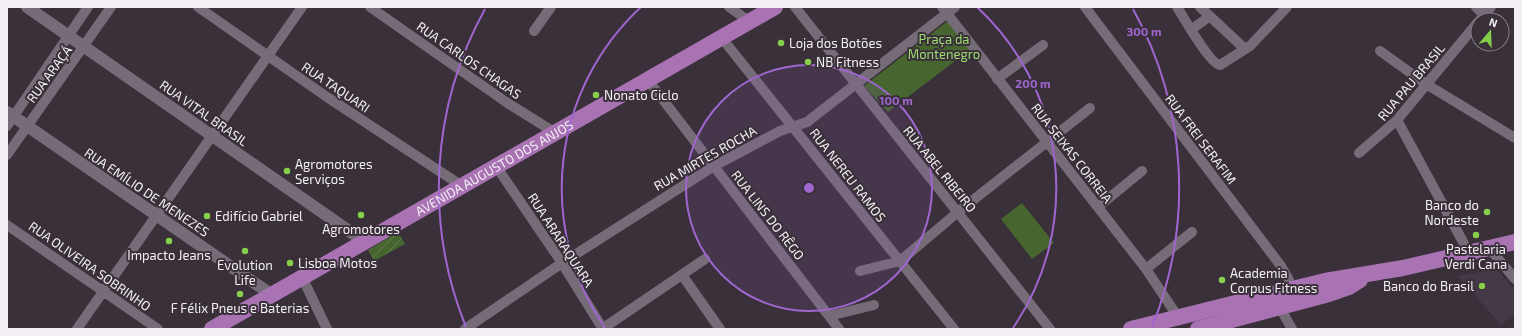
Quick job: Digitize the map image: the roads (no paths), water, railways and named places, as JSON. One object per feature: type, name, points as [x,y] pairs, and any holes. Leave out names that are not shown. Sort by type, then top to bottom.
[{"type":"main road","name":"AVENIDA AUGUSTO DOS ANJOS","points":[[212,329],[749,20],[753,21],[775,7]]},
{"type":"main road","points":[[1131,329],[1291,289],[1369,273],[1404,268],[1515,242]]},
{"type":"main road","points":[[1198,329],[1349,287],[1369,273]]},
{"type":"street","name":"RUA VITAL BRASIL","points":[[27,7],[365,242]]},
{"type":"street","name":"RUA ARAÇÁ","points":[[9,118],[69,36],[88,7]]},
{"type":"street","name":"RUA ARAÇÁ","points":[[7,155],[84,48],[111,7]]},
{"type":"street","name":"RUA TAQUARI","points":[[198,7],[268,56],[462,186]]},
{"type":"street","points":[[77,329],[302,7]]},
{"type":"street","name":"RUA CARLOS CHAGAS","points":[[370,7],[506,102],[554,132]]},
{"type":"street","points":[[534,31],[551,7]]},
{"type":"street","points":[[729,7],[749,20]]},
{"type":"street","name":"RUA ABEL RIBEIRO","points":[[795,7],[1050,329]]},
{"type":"street","name":"RUA FREI SERAFIM","points":[[1085,7],[1281,266],[1289,280],[1291,289]]},
{"type":"street","points":[[1177,7],[1203,48],[1217,65],[1232,58],[1250,46],[1276,21],[1287,7]]},
{"type":"street","points":[[1200,7],[1245,49]]},
{"type":"street","name":"RUA MIRTES ROCHA","points":[[465,329],[562,263],[714,166],[780,131],[807,122],[948,9]]},
{"type":"street","name":"RUA SEIXAS CORREIA","points":[[948,9],[997,79],[1146,269],[1178,317]]},
{"type":"street","points":[[1192,29],[1210,16]]},
{"type":"street","name":"RUA PAU BRASIL","points":[[1359,153],[1397,120],[1470,32]]},
{"type":"street","name":"RUA NEREU RAMOS","points":[[721,37],[778,111],[794,127],[954,329]]},
{"type":"street","points":[[997,79],[1043,45]]},
{"type":"street","points":[[1380,51],[1426,84],[1515,138]]},
{"type":"street","name":"RUA LINS DO RÊGO","points":[[647,79],[839,329]]},
{"type":"street","points":[[860,271],[900,261],[958,212],[1090,108]]},
{"type":"street","name":"RUA EMÍLIO DE MENEZES","points":[[9,118],[27,127],[272,295]]},
{"type":"street","points":[[1397,120],[1469,253]]},
{"type":"street","name":"RUA ARARAQUARA","points":[[496,166],[562,263],[603,329]]},
{"type":"street","points":[[1098,207],[1142,171]]},
{"type":"street","name":"RUA OLIVEIRA SOBRINHO","points":[[7,225],[158,329]]},
{"type":"street","points":[[1146,269],[1192,232]]},
{"type":"street","points":[[1490,249],[1515,280]]},
{"type":"street","points":[[603,329],[705,259]]},
{"type":"street","points":[[682,275],[720,329]]},
{"type":"street","points":[[302,277],[327,329]]},
{"type":"street","points":[[829,316],[874,306]]},
{"type":"street","points":[[1279,306],[1292,329]]},
{"type":"place","name":"Loja dos Botões","points":[[781,43]]},
{"type":"place","name":"NB Fitness","points":[[808,62]]},
{"type":"place","name":"Nonato Ciclo","points":[[596,95]]},
{"type":"place","name":"Agromotores Serviços","points":[[287,171]]},
{"type":"place","name":"Banco do Nordeste","points":[[1487,212]]},
{"type":"place","name":"Agromotores","points":[[361,215]]},
{"type":"place","name":"Edifício Gabriel","points":[[207,216]]},
{"type":"place","name":"Pastelaria Verdi Cana","points":[[1476,235]]},
{"type":"place","name":"Impacto Jeans","points":[[169,241]]},
{"type":"place","name":"Evolution Life","points":[[245,251]]},
{"type":"place","name":"Lisboa Motos","points":[[290,263]]},
{"type":"place","name":"Academia Corpus Fitness","points":[[1222,280]]},
{"type":"place","name":"Banco do Brasil","points":[[1482,286]]},
{"type":"place","name":"F Félix Pneus e Baterias","points":[[240,294]]},
{"type":"park label","name":"Praça da Montenegro","points":[[944,46]]}]
